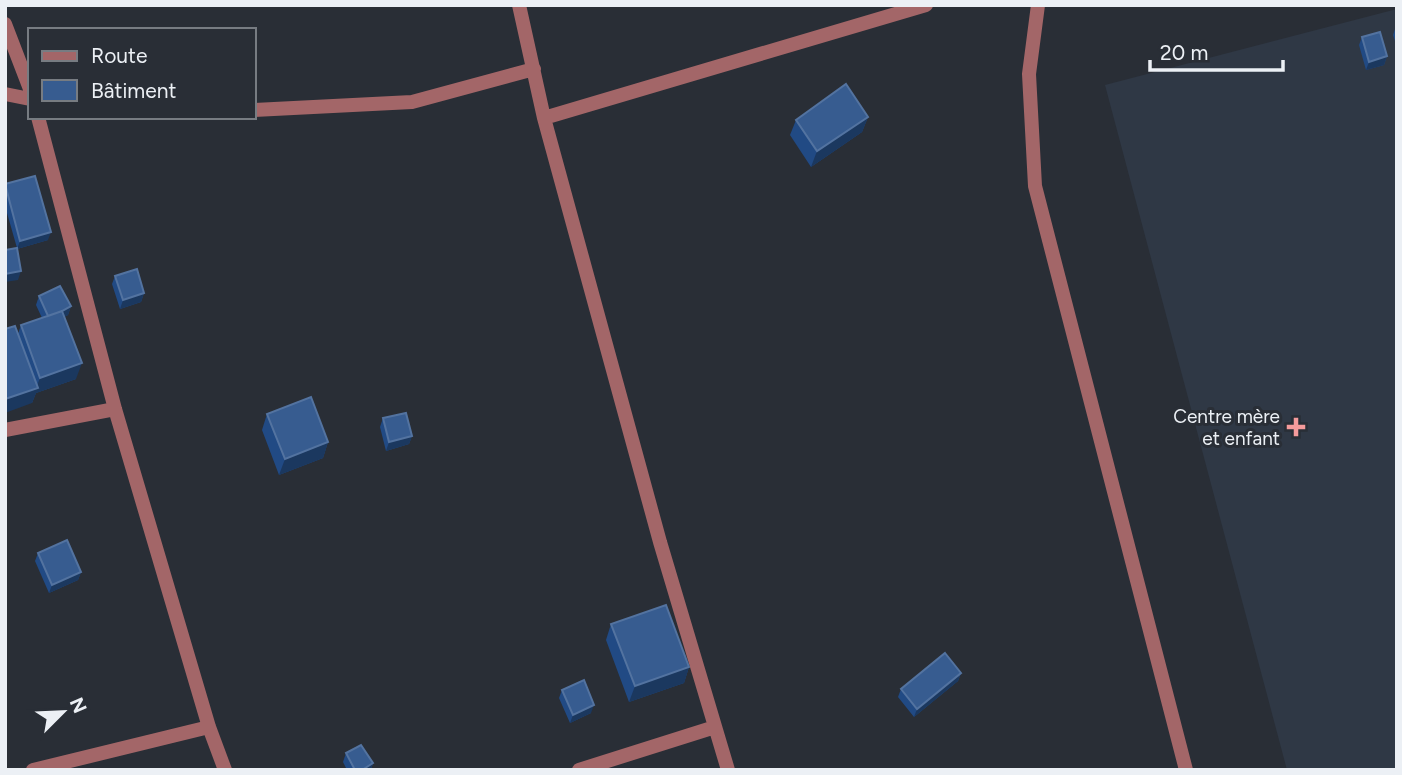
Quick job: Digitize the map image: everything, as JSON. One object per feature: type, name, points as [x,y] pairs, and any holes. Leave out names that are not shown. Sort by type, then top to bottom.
[{"type":"street","points":[[519,5],[544,118],[660,542],[728,770]]},
{"type":"street","points":[[544,118],[926,5]]},
{"type":"street","points":[[1038,5],[1030,74],[1035,186],[1186,770]]},
{"type":"street","points":[[5,24],[28,84]]},
{"type":"street","points":[[256,110],[412,102],[534,69]]},
{"type":"street","points":[[5,94],[28,99]]},
{"type":"street","points":[[39,119],[115,409],[209,727],[225,770]]},
{"type":"street","points":[[5,430],[115,409]]},
{"type":"street","points":[[33,770],[209,727]]},
{"type":"street","points":[[579,770],[715,727]]},
{"type":"shaded area","name":"Centre mère et enfant","points":[[1397,9],[1397,770],[1287,770],[1105,85]]},
{"type":"building","points":[[1380,32],[1387,56],[1369,62],[1362,37]]},
{"type":"building","points":[[846,84],[868,117],[817,151],[796,120]]},
{"type":"building","points":[[35,176],[51,232],[20,241],[5,184]]},
{"type":"building","points":[[17,248],[21,271],[5,274],[5,250]]},
{"type":"building","points":[[137,269],[144,293],[123,300],[115,276]]},
{"type":"building","points":[[60,286],[71,306],[48,316],[39,296]]},
{"type":"building","points":[[62,311],[82,363],[40,378],[21,325]]},
{"type":"building","points":[[15,326],[38,388],[5,399],[5,329]]},
{"type":"building","points":[[311,397],[328,442],[285,459],[267,414]]},
{"type":"building","points":[[406,413],[412,436],[389,442],[383,418]]},
{"type":"building","points":[[67,540],[81,572],[52,585],[38,553]]},
{"type":"building","points":[[666,605],[689,667],[635,686],[611,624]]},
{"type":"building","points":[[945,653],[961,673],[917,709],[901,689]]},
{"type":"building","points":[[584,680],[594,705],[573,715],[562,690]]},
{"type":"building","points":[[361,745],[373,763],[362,770],[355,770],[346,753]]},
{"type":"place","name":"Centre mère et enfant","points":[[1296,427]]}]
